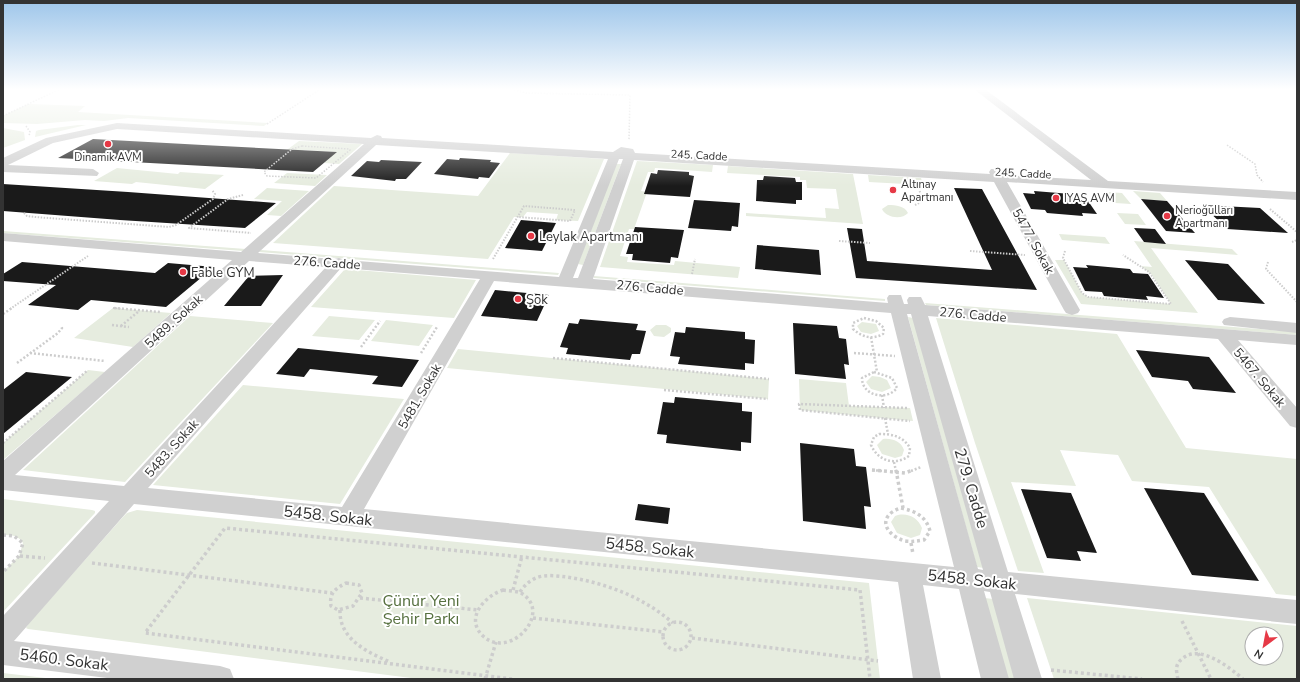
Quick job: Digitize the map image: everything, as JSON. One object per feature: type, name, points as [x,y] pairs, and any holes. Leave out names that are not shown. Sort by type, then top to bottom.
[{"type":"street","name":"245. Cadde","points":[[104,126],[125,122],[376,139]]},
{"type":"street","points":[[1022,122],[1101,181]]},
{"type":"street","name":"245. Cadde","points":[[104,126],[624,151],[1101,181],[1232,186],[1297,185]]},
{"type":"street","points":[[3,152],[36,142],[104,126]]},
{"type":"street","name":"5489. Sokak","points":[[3,474],[253,245],[376,139]]},
{"type":"street","points":[[3,162],[36,142]]},
{"type":"street","points":[[567,275],[624,151]]},
{"type":"street","points":[[586,277],[624,151]]},
{"type":"street","points":[[3,168],[93,173]]},
{"type":"street","name":"5477. Sokak","points":[[996,175],[1072,310]]},
{"type":"street","name":"245. Cadde","points":[[1101,181],[1297,196]]},
{"type":"street","points":[[1267,185],[1297,208]]},
{"type":"street","name":"276. Cadde","points":[[3,227],[253,245],[567,275]]},
{"type":"street","name":"276. Cadde","points":[[3,237],[253,245],[339,262],[492,267],[586,277],[906,303],[1297,340]]},
{"type":"street","name":"5483. Sokak","points":[[3,634],[339,262]]},
{"type":"street","name":"5481. Sokak","points":[[348,517],[492,267]]},
{"type":"street","name":"276. Cadde","points":[[906,303],[1072,310],[1297,328]]},
{"type":"street","name":"279. Cadde","points":[[906,303],[969,579],[996,679]]},
{"type":"street","name":"279. Cadde","points":[[906,303],[1000,582],[1028,679]]},
{"type":"street","name":"5467. Sokak","points":[[1223,334],[1297,421]]},
{"type":"street","name":"5458. Sokak","points":[[3,482],[528,535],[911,567],[969,579],[1297,612]]},
{"type":"street","points":[[911,567],[927,679]]},
{"type":"street","name":"5460. Sokak","points":[[3,652],[220,679]]},
{"type":"path","points":[[258,130],[270,122]]},
{"type":"path","points":[[624,151],[628,122]]},
{"type":"path","points":[[26,126],[30,132],[29,138],[36,142]]},
{"type":"path","points":[[1226,144],[1255,164],[1258,176],[1267,185]]},
{"type":"path","points":[[296,147],[350,150],[316,178],[267,176],[264,170],[296,147]]},
{"type":"path","points":[[24,213],[27,216],[35,217],[169,227],[176,225],[213,199],[215,194],[212,190]]},
{"type":"path","points":[[243,195],[228,199],[189,228],[253,245]]},
{"type":"path","points":[[492,267],[518,217],[524,206],[575,210],[570,221],[518,217]]},
{"type":"path","points":[[1270,209],[1297,232]]},
{"type":"path","points":[[1292,242],[1297,240]]},
{"type":"path","points":[[839,241],[870,243]]},
{"type":"path","points":[[970,251],[1030,255]]},
{"type":"path","points":[[1065,251],[1063,258],[1082,292],[1088,297],[1171,304],[1149,272],[1123,255]]},
{"type":"path","points":[[3,314],[94,252]]},
{"type":"path","points":[[692,274],[695,259]]},
{"type":"path","points":[[1268,262],[1266,269],[1297,302]]},
{"type":"path","points":[[112,308],[162,312]]},
{"type":"path","points":[[120,326],[140,310]]},
{"type":"path","points":[[859,319],[869,319],[882,325],[884,328],[883,334],[871,337],[856,332],[853,329],[853,323],[859,319]]},
{"type":"path","points":[[361,347],[380,321]]},
{"type":"path","points":[[112,325],[129,327]]},
{"type":"path","points":[[17,363],[61,330],[61,326]]},
{"type":"path","points":[[421,353],[437,327]]},
{"type":"path","points":[[871,337],[877,372]]},
{"type":"path","points":[[30,353],[105,361],[107,362],[105,364]]},
{"type":"path","points":[[854,353],[897,356]]},
{"type":"path","points":[[553,358],[769,379]]},
{"type":"path","points":[[3,442],[88,370]]},
{"type":"path","points":[[877,372],[891,377],[897,384],[895,391],[888,395],[882,395],[865,389],[861,381],[865,375],[877,372]]},
{"type":"path","points":[[664,390],[768,399]]},
{"type":"path","points":[[882,395],[884,408]]},
{"type":"path","points":[[910,408],[799,404],[800,410],[913,421]]},
{"type":"path","points":[[885,418],[888,434]]},
{"type":"path","points":[[888,434],[903,439],[910,448],[909,456],[900,462],[894,462],[881,458],[872,449],[871,444],[874,437],[888,434]]},
{"type":"path","points":[[894,462],[903,508]]},
{"type":"path","points":[[872,470],[896,473],[913,471],[923,466]]},
{"type":"path","points":[[903,508],[913,510],[921,515],[929,526],[928,536],[924,540],[911,543],[896,538],[886,527],[885,521],[889,512],[903,508]]},
{"type":"path","points":[[512,679],[486,677],[145,633],[225,528],[860,590],[870,679]]},
{"type":"path","points":[[3,535],[12,535],[19,538],[23,543],[19,556],[3,572]]},
{"type":"path","points":[[513,590],[528,535]]},
{"type":"path","points":[[911,543],[911,567]]},
{"type":"path","points":[[69,560],[332,593]]},
{"type":"path","points":[[520,592],[530,582],[538,578],[548,576],[592,582],[634,596],[650,604],[673,623],[686,626],[692,638]]},
{"type":"path","points":[[353,583],[359,585],[361,589],[360,598],[353,606],[340,610],[331,606],[330,598],[332,593],[340,586],[353,583]]},
{"type":"path","points":[[503,590],[513,590],[520,592],[528,598],[533,605],[533,618],[527,630],[520,637],[511,641],[496,642],[484,638],[478,631],[476,624],[478,610],[486,599],[494,594],[503,590]]},
{"type":"path","points":[[360,598],[478,610]]},
{"type":"path","points":[[1170,599],[1211,679]]},
{"type":"path","points":[[340,610],[340,620],[344,630],[354,641],[368,653],[394,664]]},
{"type":"path","points":[[533,618],[664,632]]},
{"type":"path","points":[[673,623],[666,628],[664,632],[664,641],[666,645],[675,650],[679,650],[688,646],[692,638]]},
{"type":"path","points":[[692,638],[878,660]]},
{"type":"path","points":[[486,677],[496,642]]},
{"type":"path","points":[[1178,679],[1176,664],[1181,658],[1188,655],[1199,654],[1223,663],[1243,679]]},
{"type":"path","points":[[1051,670],[1105,677],[1142,679]]},
{"type":"green space","points":[[3,122],[63,122],[37,124]]},
{"type":"green space","points":[[193,122],[268,123],[264,126]]},
{"type":"green space","points":[[86,125],[35,137],[36,131],[39,130]]},
{"type":"green space","points":[[3,128],[24,132],[25,140],[3,148]]},
{"type":"green space","points":[[299,141],[362,144],[339,164],[324,163],[336,152],[304,150],[290,161],[273,160]]},
{"type":"green space","points":[[510,153],[604,159],[578,221],[556,220],[558,214],[527,212],[523,217],[514,217],[488,259],[273,243],[334,186],[478,196]]},
{"type":"green space","points":[[637,161],[713,165],[712,172],[655,168],[654,172],[648,172],[641,191],[647,192],[634,229],[629,229],[620,256],[628,257],[627,262],[674,265],[675,261],[740,267],[738,278],[600,267]]},
{"type":"green space","points":[[616,164],[621,164],[583,265],[578,264]]},
{"type":"green space","points":[[728,166],[853,174],[863,224],[746,216],[746,213],[826,218],[825,208],[839,209],[836,189],[807,188],[806,180],[800,180],[800,177],[727,173]]},
{"type":"green space","points":[[117,168],[178,174],[180,172],[224,175],[205,189],[136,182],[132,184],[94,181]]},
{"type":"green space","points":[[287,173],[327,175],[315,186],[274,183]]},
{"type":"green space","points":[[868,175],[921,178],[923,185],[869,182]]},
{"type":"green space","points":[[267,188],[309,191],[281,216],[267,215],[282,201],[254,199]]},
{"type":"green space","points":[[1133,191],[1160,193],[1167,201],[1141,199]]},
{"type":"green space","points":[[1107,192],[1122,193],[1131,204],[1115,203]]},
{"type":"green space","points":[[888,205],[902,207],[908,213],[902,217],[890,216],[882,209]]},
{"type":"green space","points":[[1117,213],[1138,214],[1146,225],[1125,224]]},
{"type":"green space","points":[[3,231],[246,249],[243,251],[3,233]]},
{"type":"green space","points":[[1059,234],[1105,237],[1110,244],[1062,240]]},
{"type":"green space","points":[[1134,241],[1232,249],[1238,255],[1151,248],[1198,313],[1081,304],[1055,260],[1064,260],[1082,293],[1088,297],[1171,304],[1152,275],[1141,266],[1152,267]]},
{"type":"green space","points":[[261,250],[559,273],[558,275],[259,252]]},
{"type":"green space","points":[[345,269],[476,280],[454,318],[311,307]]},
{"type":"green space","points":[[594,276],[885,299],[885,301],[594,278]]},
{"type":"green space","points":[[925,303],[1297,332],[1297,335],[926,305]]},
{"type":"green space","points":[[113,308],[171,313],[133,347],[74,338]]},
{"type":"green space","points":[[190,316],[273,323],[125,482],[23,470]]},
{"type":"green space","points":[[329,316],[375,320],[359,340],[312,336]]},
{"type":"green space","points":[[908,317],[913,318],[984,568],[977,567]]},
{"type":"green space","points":[[936,318],[1117,334],[1186,448],[1297,459],[1297,596],[1276,594],[1209,487],[1132,481],[1118,455],[1060,450],[1076,486],[1011,482],[1044,573],[1018,571],[975,443]]},
{"type":"green space","points":[[386,320],[433,325],[419,346],[371,341]]},
{"type":"green space","points":[[862,322],[876,324],[879,331],[871,334],[861,332],[857,326]]},
{"type":"green space","points":[[656,325],[666,325],[671,328],[671,332],[664,337],[654,336],[650,330]]},
{"type":"green space","points":[[458,349],[769,379],[768,399],[447,368]]},
{"type":"green space","points":[[88,370],[105,372],[3,460],[3,443]]},
{"type":"green space","points":[[872,376],[887,380],[891,388],[882,392],[871,389],[866,382]]},
{"type":"green space","points":[[799,379],[846,383],[849,406],[910,408],[913,421],[800,410]]},
{"type":"green space","points":[[243,385],[404,399],[340,504],[153,485]]},
{"type":"green space","points":[[883,439],[890,439],[901,444],[904,450],[902,456],[895,458],[882,454],[877,445]]},
{"type":"green space","points":[[3,499],[92,510],[95,511],[95,513],[3,612],[3,572],[19,556],[23,543],[19,538],[14,536],[3,535]]},
{"type":"green space","name":"Çünür Yeni Şehir Parkı","points":[[137,510],[869,583],[880,679],[419,679],[26,628],[123,517],[127,513]]},
{"type":"green space","points":[[906,515],[916,519],[922,528],[920,535],[911,538],[897,533],[891,522],[895,516]]},
{"type":"green space","points":[[985,598],[993,599],[1016,679],[1007,679]]},
{"type":"green space","points":[[1027,598],[1297,626],[1297,679],[1054,679]]},
{"type":"green space","points":[[3,673],[54,679],[3,679]]},
{"type":"building","points":[[93,139],[337,152],[313,172],[58,158]]},
{"type":"building","points":[[460,158],[491,160],[490,162],[500,163],[489,178],[479,177],[478,179],[434,174],[447,159],[459,160]]},
{"type":"building","points":[[381,160],[422,162],[406,179],[396,179],[395,181],[351,176],[367,161],[379,162]]},
{"type":"building","points":[[658,170],[689,172],[689,175],[694,176],[690,197],[644,194],[651,173],[657,174]]},
{"type":"building","points":[[764,176],[795,178],[796,182],[802,182],[802,200],[796,200],[796,204],[756,201],[757,180],[763,180]]},
{"type":"building","points":[[3,184],[276,203],[245,228],[120,220],[3,211]]},
{"type":"building","points":[[954,188],[982,189],[1037,290],[856,278],[847,228],[862,229],[867,261],[992,270]]},
{"type":"building","points":[[1034,191],[1071,194],[1073,197],[1086,198],[1097,214],[1082,213],[1083,216],[1047,213],[1045,210],[1031,209],[1023,193],[1035,194]]},
{"type":"building","name":"Nerioğulları Apartmanı","points":[[1141,199],[1167,201],[1195,233],[1166,231]]},
{"type":"building","points":[[694,200],[740,203],[738,227],[732,226],[731,231],[688,228]]},
{"type":"building","points":[[1202,205],[1260,208],[1288,233],[1227,229]]},
{"type":"building","name":"Leylak Apartmanı","points":[[521,220],[556,223],[542,251],[505,248]]},
{"type":"building","points":[[635,227],[684,230],[678,258],[671,257],[670,263],[632,260],[633,254],[626,254]]},
{"type":"building","points":[[1134,228],[1155,229],[1166,244],[1144,242]]},
{"type":"building","points":[[757,245],[819,250],[821,275],[755,269]]},
{"type":"building","points":[[1185,260],[1228,264],[1265,304],[1218,300]]},
{"type":"building","points":[[22,262],[155,273],[168,263],[214,267],[166,307],[91,300],[78,310],[28,305],[56,285],[3,281],[3,274]]},
{"type":"building","points":[[1086,265],[1130,269],[1133,273],[1148,274],[1164,298],[1146,296],[1148,300],[1104,296],[1102,292],[1085,291],[1073,267],[1088,268]]},
{"type":"building","points":[[283,275],[261,306],[224,306],[249,276]]},
{"type":"building","points":[[495,290],[549,295],[537,321],[481,316]]},
{"type":"building","points":[[580,319],[638,324],[636,330],[646,331],[640,354],[632,354],[630,360],[566,354],[568,348],[560,347],[569,323],[578,324]]},
{"type":"building","points":[[793,323],[837,326],[839,338],[846,339],[849,365],[844,364],[846,379],[795,374]]},
{"type":"building","points":[[686,327],[745,332],[745,339],[755,340],[754,364],[745,363],[745,370],[678,364],[680,357],[670,356],[675,332],[685,333]]},
{"type":"building","points":[[298,348],[419,360],[402,387],[372,384],[378,376],[310,369],[304,377],[276,374]]},
{"type":"building","points":[[1136,350],[1209,357],[1236,393],[1193,389],[1188,381],[1152,377]]},
{"type":"building","points":[[26,372],[72,377],[3,434],[3,390]]},
{"type":"building","points":[[675,397],[742,403],[742,411],[752,412],[751,443],[741,442],[741,451],[666,443],[667,435],[657,434],[663,402],[674,403]]},
{"type":"building","points":[[800,443],[854,449],[856,466],[866,467],[871,507],[864,506],[866,529],[803,521]]},
{"type":"building","points":[[1144,488],[1204,493],[1259,581],[1192,575]]},
{"type":"building","points":[[1021,489],[1071,493],[1097,553],[1077,551],[1081,561],[1047,558]]},
{"type":"building","points":[[638,504],[670,508],[668,524],[635,520]]},
{"type":"place","name":"Dinamik AVM","points":[[108,144]]},
{"type":"place","name":"Altınay Apartmanı","points":[[893,190]]},
{"type":"place","name":"IYAŞ AVM","points":[[1056,198]]},
{"type":"place","name":"Nerioğulları Apartmanı","points":[[1167,216]]},
{"type":"place","name":"Leylak Apartmanı","points":[[531,236]]},
{"type":"place","name":"Fable GYM","points":[[183,272]]},
{"type":"place","name":"Şok","points":[[518,299]]}]
